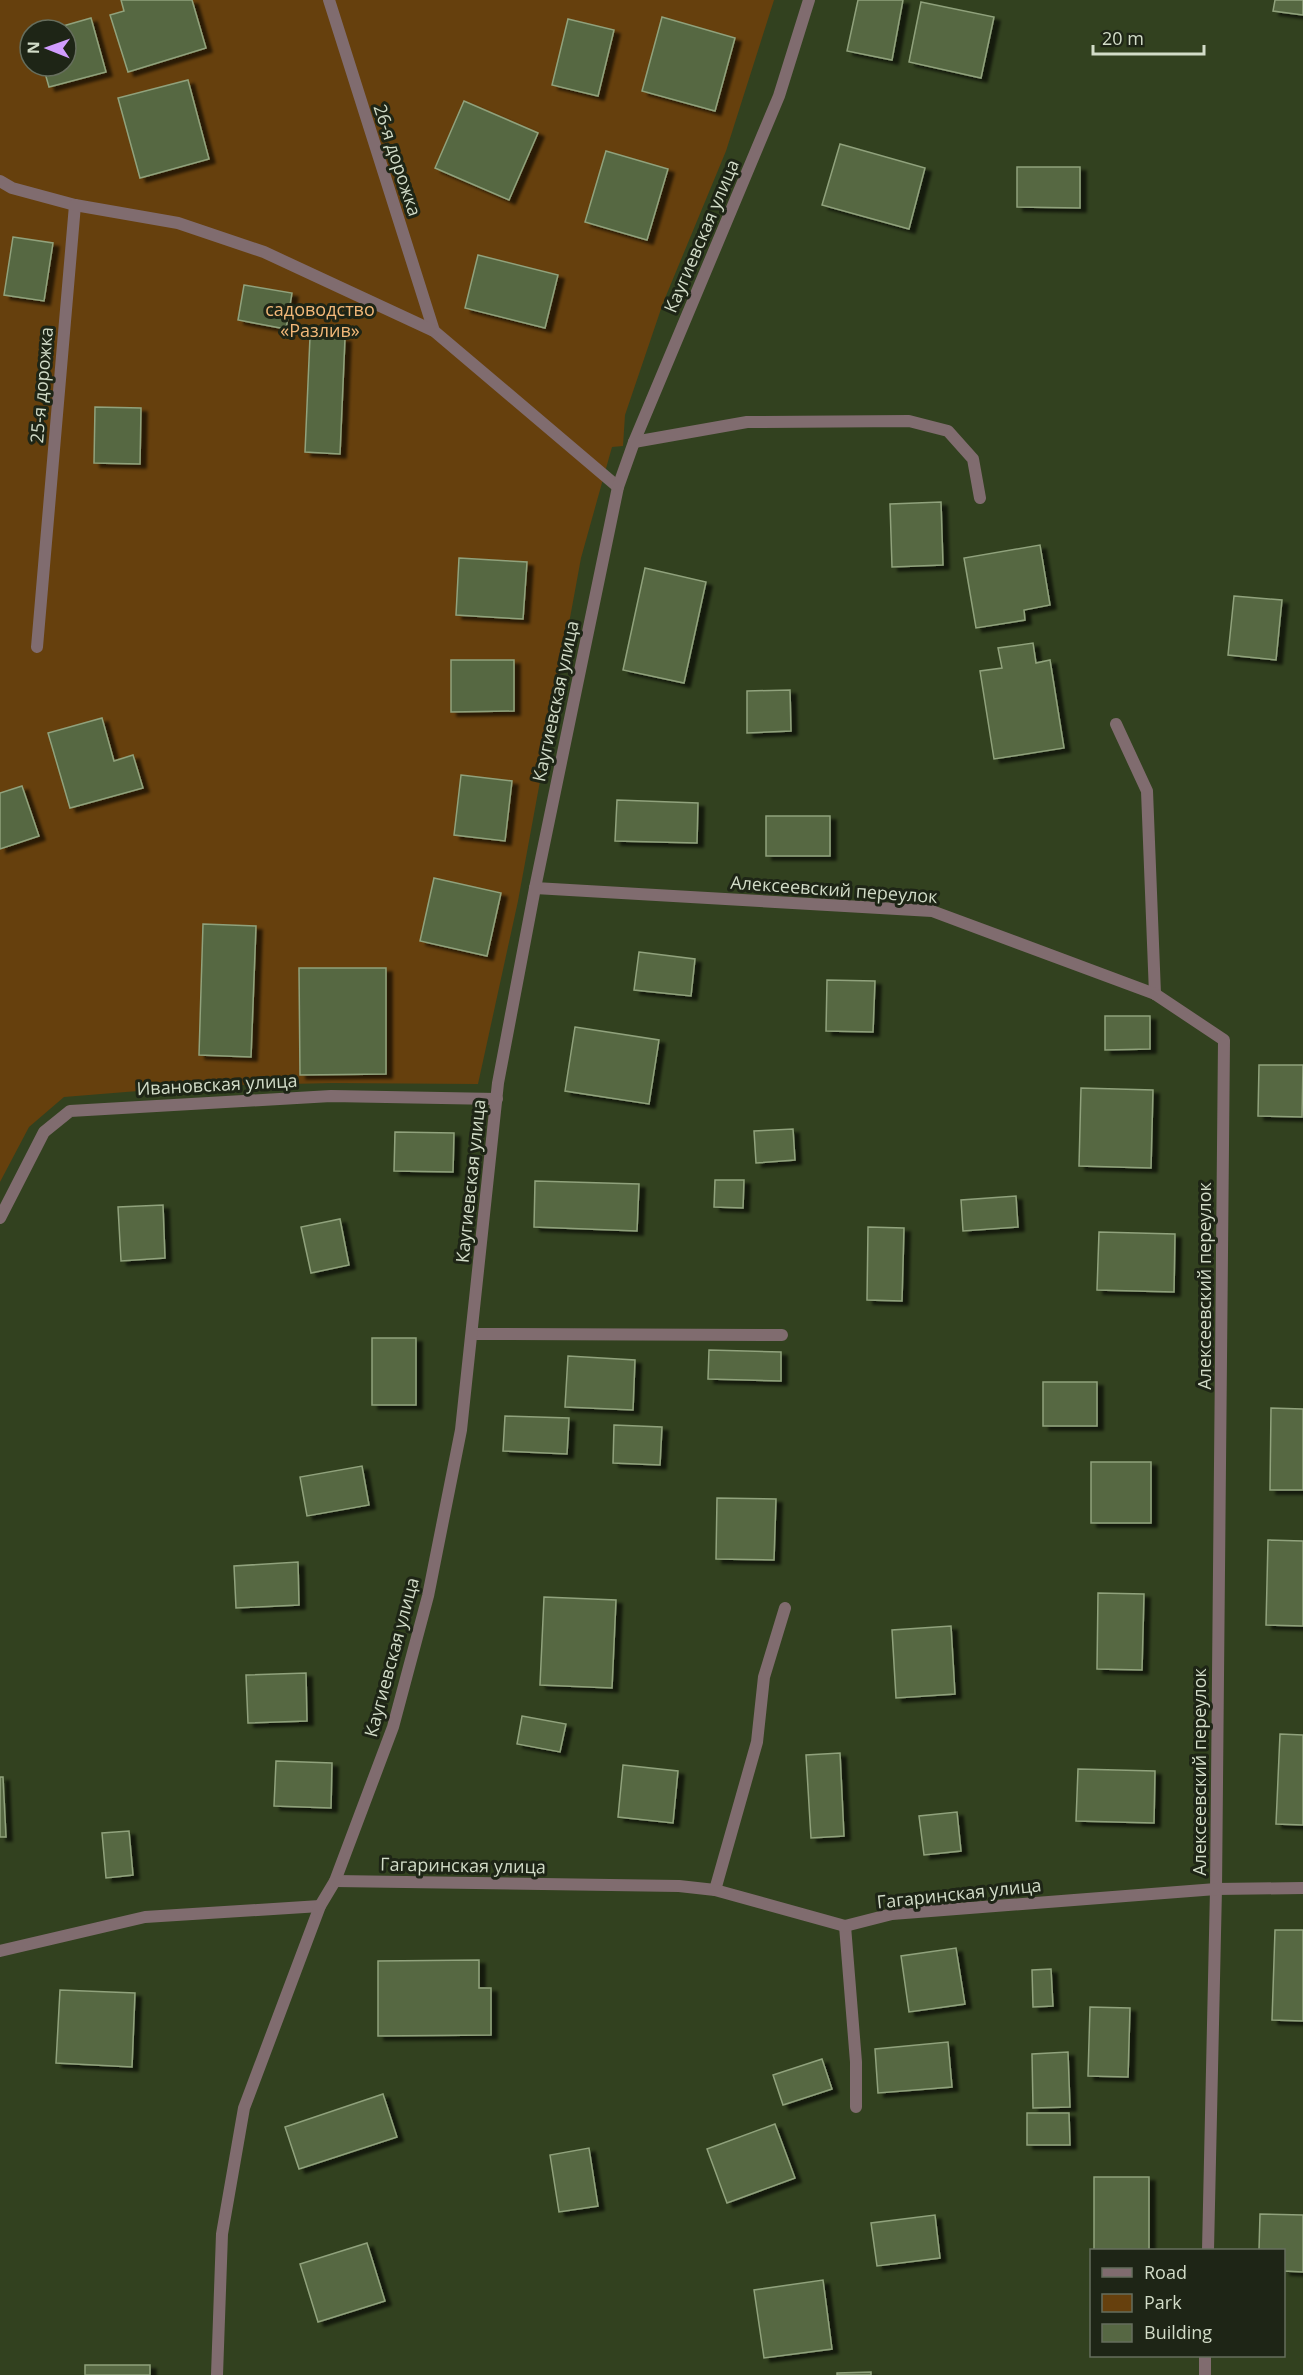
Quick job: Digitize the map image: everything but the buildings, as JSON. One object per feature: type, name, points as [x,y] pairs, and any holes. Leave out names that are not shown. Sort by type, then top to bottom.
[{"type":"street","name":"26-я дорожка","points":[[328,0],[434,331]]},
{"type":"street","name":"Каугиевская улица","points":[[217,2375],[222,2234],[244,2108],[320,1906],[335,1881],[393,1727],[428,1596],[461,1430],[497,1099],[535,888],[618,488],[634,442],[779,96],[809,0]]},
{"type":"street","points":[[0,181],[12,188],[75,205],[178,223],[264,252],[434,331],[618,488]]},
{"type":"street","name":"25-я дорожка","points":[[37,647],[75,205]]},
{"type":"street","points":[[634,442],[747,422],[909,421],[948,431],[973,459],[980,498]]},
{"type":"street","points":[[1116,724],[1147,791],[1155,994]]},
{"type":"street","name":"Алексеевский переулок","points":[[535,888],[932,911],[1155,994],[1224,1040],[1216,1889],[1208,2249]]},
{"type":"street","name":"Ивановская улица","points":[[0,1218],[44,1132],[70,1111],[331,1096],[497,1099]]},
{"type":"street","points":[[472,1334],[782,1335]]},
{"type":"street","points":[[715,1890],[757,1742],[764,1677],[786,1608]]},
{"type":"street","name":"Гагаринская улица","points":[[335,1881],[679,1886],[715,1890],[845,1926],[892,1914],[1216,1889],[1303,1888]]},
{"type":"street","points":[[0,1951],[145,1917],[320,1906]]},
{"type":"street","points":[[845,1926],[856,2062],[855,2107]]},
{"type":"street","points":[[1205,2357],[1205,2375]]},
{"type":"green space","name":"садоводство «Разлив»","points":[[0,0],[774,0],[726,151],[663,303],[625,415],[623,446],[612,447],[581,558],[518,901],[478,1084],[332,1083],[200,1086],[64,1097],[29,1127],[0,1182]]}]
